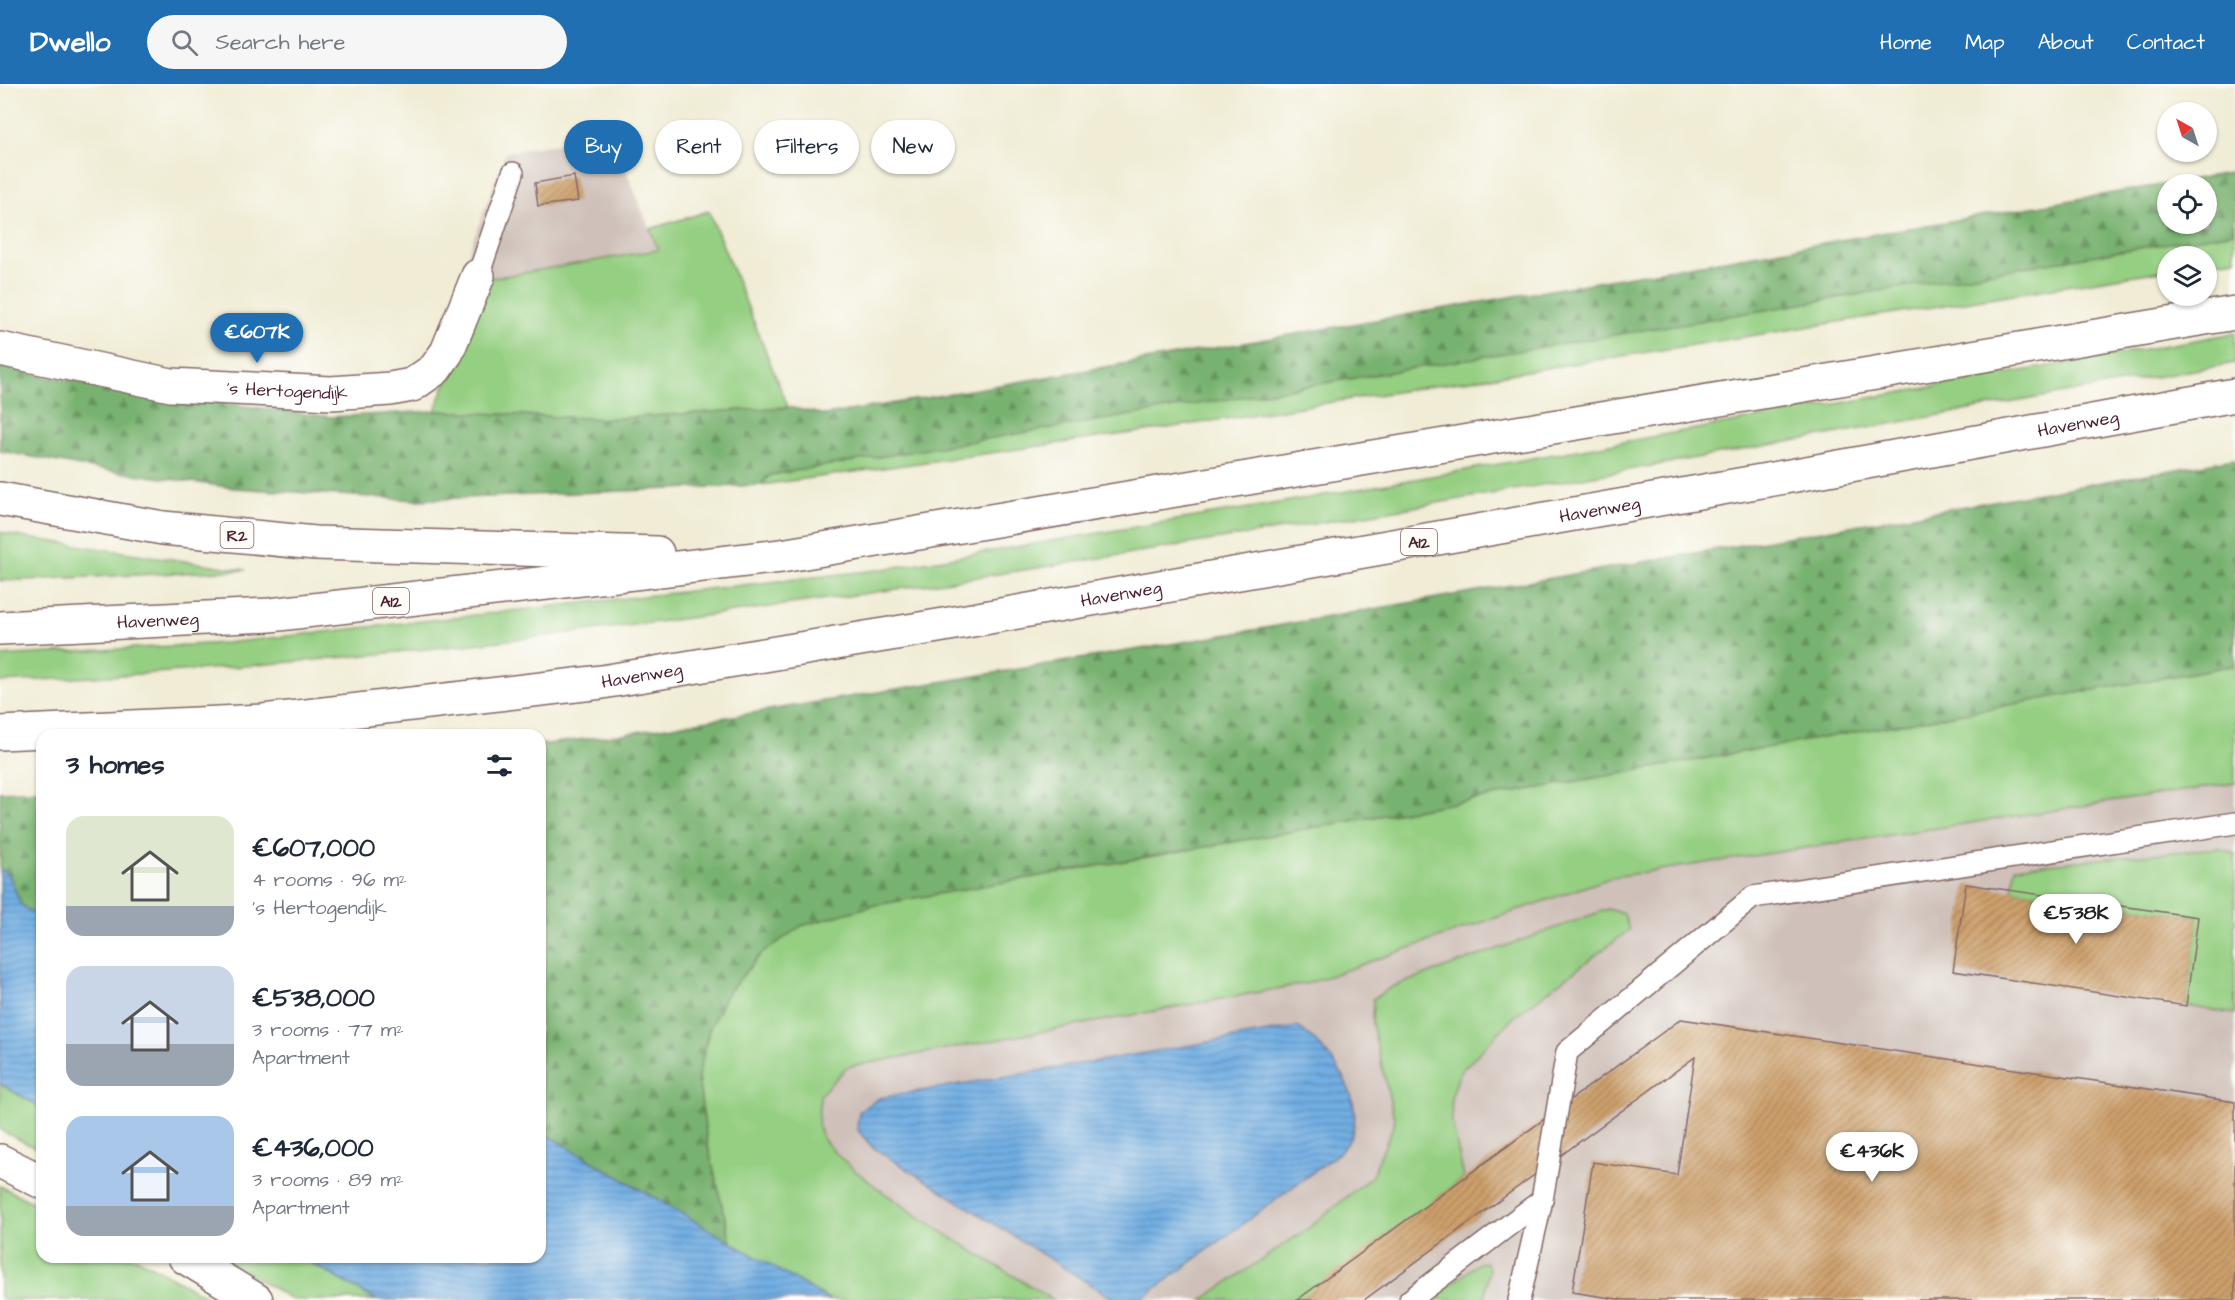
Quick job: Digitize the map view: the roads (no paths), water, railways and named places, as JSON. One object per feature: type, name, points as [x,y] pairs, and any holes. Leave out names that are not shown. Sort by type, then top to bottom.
[{"type":"main road","name":"'s Hertogendijk","points":[[0,349],[171,385],[331,393],[390,389],[412,384],[435,369],[447,352],[478,276]]},
{"type":"main road","name":"Havenweg","points":[[0,628],[270,615],[782,556],[2235,313]]},
{"type":"main road","name":"Havenweg","points":[[88,729],[263,721],[602,682],[938,626],[1720,489],[2235,395]]},
{"type":"main road","name":"R2","points":[[0,499],[163,528],[315,543],[782,556]]},
{"type":"main road","name":"Havenweg","points":[[0,733],[36,731]]},
{"type":"main road","points":[[0,1161],[36,1179]]},
{"type":"main road","points":[[195,1263],[256,1300]]},
{"type":"lane","points":[[478,276],[513,173]]},
{"type":"lane","points":[[1519,1300],[1542,1200],[1568,1052],[1753,897],[2235,823]]},
{"type":"lane","points":[[1410,1300],[1542,1200]]},
{"type":"water","points":[[0,869],[9,875],[21,905],[36,916],[36,1105],[0,1084]]},
{"type":"water","points":[[1298,1027],[1310,1036],[1333,1061],[1350,1091],[1354,1107],[1354,1123],[1349,1140],[1339,1153],[1140,1300],[1115,1300],[872,1147],[857,1129],[859,1112],[879,1098]]},
{"type":"water","points":[[546,1134],[830,1300],[376,1300],[311,1263],[546,1263]]}]
